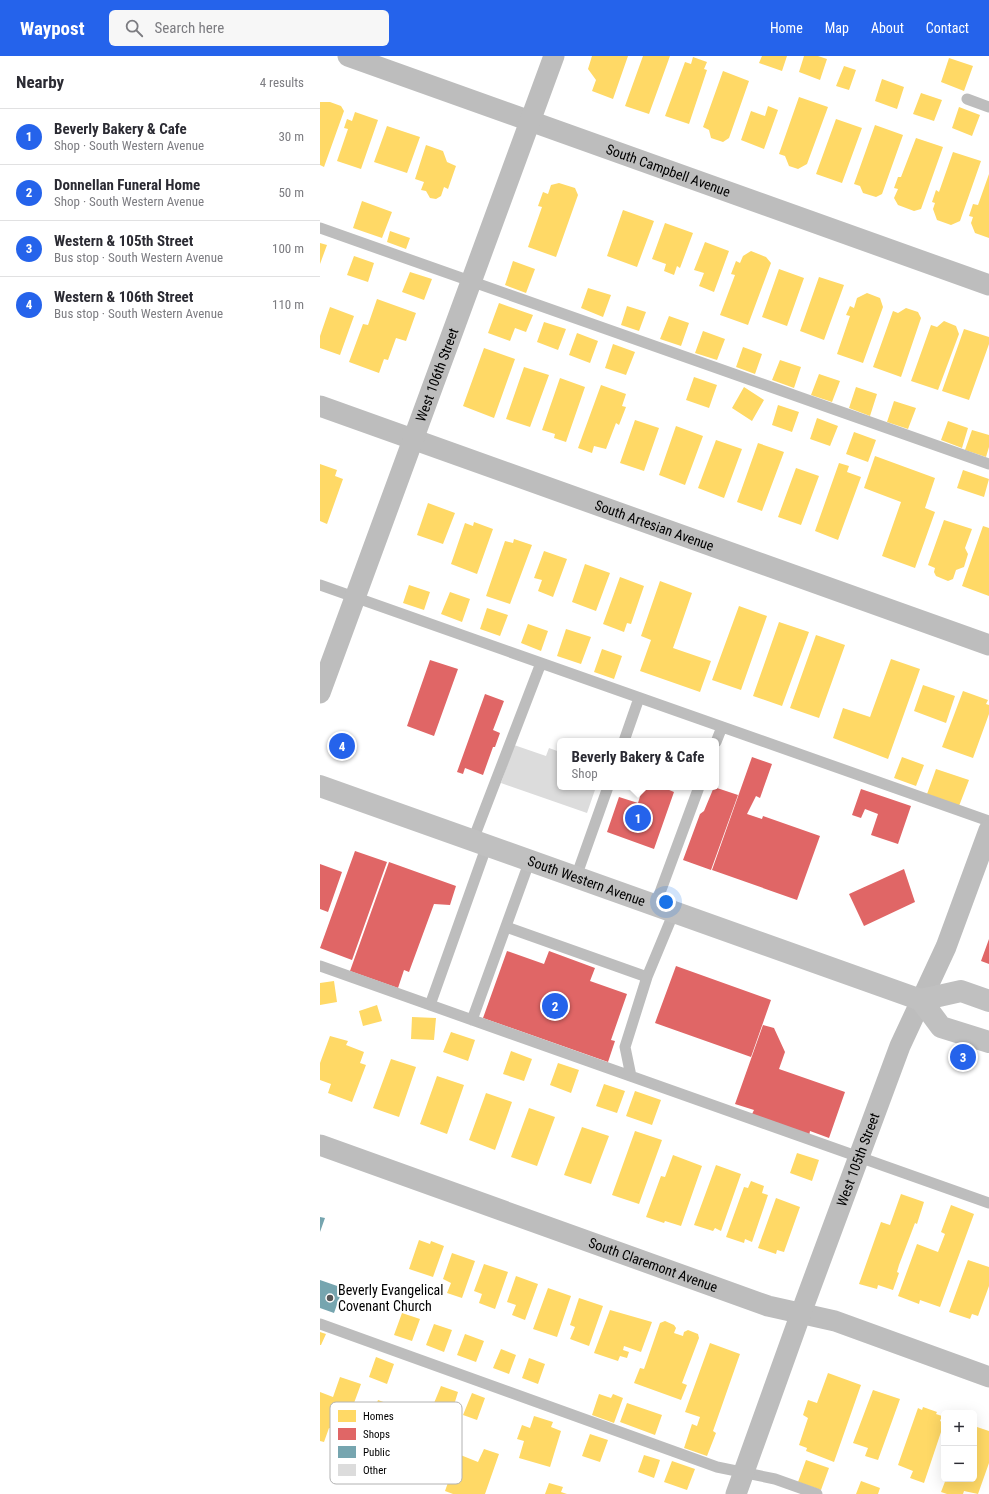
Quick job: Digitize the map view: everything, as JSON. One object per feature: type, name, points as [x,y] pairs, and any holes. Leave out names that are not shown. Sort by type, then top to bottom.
[{"type":"main road","name":"South Western Avenue","points":[[320,786],[921,1000]]},
{"type":"main road","points":[[989,1001],[961,991],[921,1000],[941,1027],[989,1042]]},
{"type":"street","name":"South Campbell Avenue","points":[[348,56],[989,285]]},
{"type":"street","name":"West 106th Street","points":[[320,693],[554,56]]},
{"type":"street","name":"South Artesian Avenue","points":[[320,406],[989,645]]},
{"type":"street","name":"West 105th Street","points":[[736,1494],[900,1046],[946,947],[989,830]]},
{"type":"street","name":"South Claremont Avenue","points":[[320,1145],[768,1306],[835,1321],[989,1377]]},
{"type":"lane","points":[[967,99],[989,107]]},
{"type":"lane","points":[[320,228],[989,464]]},
{"type":"lane","points":[[320,585],[989,821]]},
{"type":"lane","points":[[430,1005],[480,843],[541,663]]},
{"type":"lane","points":[[625,738],[639,698]]},
{"type":"lane","points":[[718,738],[722,726]]},
{"type":"lane","points":[[576,877],[607,790]]},
{"type":"lane","points":[[631,1076],[625,1047],[647,977],[664,909],[698,790]]},
{"type":"lane","points":[[472,1020],[530,860]]},
{"type":"lane","points":[[506,926],[647,977]]},
{"type":"lane","points":[[320,966],[989,1203]]},
{"type":"lane","points":[[320,1324],[717,1467],[775,1479],[817,1494]]},
{"type":"building: Homes","points":[[592,56],[628,56],[613,99],[592,91],[596,80],[588,69]]},
{"type":"building: Homes","points":[[643,56],[670,56],[649,114],[625,106]]},
{"type":"building: Homes","points":[[762,56],[787,56],[782,71],[759,63]]},
{"type":"building: Homes","points":[[804,56],[818,56],[827,59],[820,80],[799,72]]},
{"type":"building: Homes","points":[[693,57],[707,62],[704,69],[707,70],[689,124],[665,116],[685,62],[691,64]]},
{"type":"building: Homes","points":[[949,58],[973,66],[964,91],[941,82]]},
{"type":"building: Homes","points":[[844,66],[856,70],[849,90],[836,86]]},
{"type":"building: Homes","points":[[723,71],[749,81],[729,138],[723,142],[711,138],[709,130],[703,127]]},
{"type":"building: Homes","points":[[882,79],[904,87],[897,109],[875,101]]},
{"type":"building: Homes","points":[[921,93],[942,100],[934,121],[913,114]]},
{"type":"building: Homes","points":[[799,97],[828,107],[807,164],[798,169],[789,166],[785,156],[779,154]]},
{"type":"building: Homes","points":[[320,102],[330,102],[341,106],[344,111],[324,167],[320,165]]},
{"type":"building: Homes","points":[[768,106],[778,110],[764,149],[741,140],[751,111],[765,116]]},
{"type":"building: Homes","points":[[959,107],[980,115],[972,136],[952,128]]},
{"type":"building: Homes","points":[[355,112],[378,120],[361,169],[337,161],[348,129],[344,128],[347,119],[352,121]]},
{"type":"building: Homes","points":[[836,119],[862,128],[842,183],[816,174]]},
{"type":"building: Homes","points":[[875,125],[903,135],[882,194],[876,197],[863,193],[860,186],[854,184]]},
{"type":"building: Homes","points":[[387,126],[420,137],[407,173],[374,162]]},
{"type":"building: Homes","points":[[916,138],[943,147],[921,209],[914,211],[898,205],[894,198],[898,189],[894,188],[898,177],[901,177]]},
{"type":"building: Homes","points":[[426,145],[443,151],[447,162],[456,166],[448,189],[444,187],[441,196],[436,199],[430,198],[426,191],[421,190],[424,182],[415,179]]},
{"type":"building: Homes","points":[[953,152],[981,161],[960,221],[951,225],[937,220],[933,209],[935,203],[932,202],[936,190],[939,192]]},
{"type":"building: Homes","points":[[989,174],[989,238],[975,233],[971,223],[973,217],[969,216],[973,204],[978,205]]},
{"type":"building: Homes","points":[[559,183],[575,188],[578,195],[556,257],[528,247],[542,207],[538,206],[543,192],[548,194],[551,185]]},
{"type":"building: Homes","points":[[362,201],[392,212],[382,238],[353,228]]},
{"type":"building: Homes","points":[[623,210],[654,221],[637,267],[607,256]]},
{"type":"building: Homes","points":[[665,223],[693,233],[680,268],[677,266],[674,275],[664,271],[666,264],[652,259]]},
{"type":"building: Homes","points":[[390,231],[410,238],[406,249],[387,242]]},
{"type":"building: Homes","points":[[705,242],[729,251],[714,292],[699,286],[704,273],[694,270]]},
{"type":"building: Homes","points":[[320,243],[327,245],[320,264]]},
{"type":"building: Homes","points":[[751,251],[766,257],[771,263],[748,325],[720,315],[735,275],[731,274],[736,261],[740,263],[743,256]]},
{"type":"building: Homes","points":[[354,256],[374,263],[368,282],[347,275]]},
{"type":"building: Homes","points":[[513,261],[535,269],[526,293],[505,285]]},
{"type":"building: Homes","points":[[779,269],[804,278],[787,326],[762,317]]},
{"type":"building: Homes","points":[[410,272],[432,279],[424,300],[402,292]]},
{"type":"building: Homes","points":[[819,277],[844,285],[824,340],[800,331]]},
{"type":"building: Homes","points":[[588,288],[611,295],[603,317],[581,308]]},
{"type":"building: Homes","points":[[867,293],[880,298],[883,307],[863,363],[837,354],[850,316],[846,315],[850,306],[854,308],[857,298]]},
{"type":"building: Homes","points":[[377,299],[416,313],[406,341],[396,338],[388,360],[384,359],[379,373],[349,362],[363,324],[368,325]]},
{"type":"building: Homes","points":[[499,303],[533,315],[526,332],[515,328],[510,341],[488,333]]},
{"type":"building: Homes","points":[[627,306],[646,312],[639,331],[621,325]]},
{"type":"building: Homes","points":[[330,307],[354,316],[340,355],[320,348],[320,336]]},
{"type":"building: Homes","points":[[906,308],[918,312],[921,318],[901,377],[873,367],[893,311],[898,313]]},
{"type":"building: Homes","points":[[669,316],[689,323],[681,346],[660,339]]},
{"type":"building: Homes","points":[[944,321],[956,326],[959,334],[938,390],[911,381],[931,325],[937,327]]},
{"type":"building: Homes","points":[[544,322],[566,329],[558,350],[537,342]]},
{"type":"building: Homes","points":[[964,329],[989,337],[989,344],[969,400],[942,391]]},
{"type":"building: Homes","points":[[703,331],[725,339],[717,360],[695,353]]},
{"type":"building: Homes","points":[[577,333],[598,341],[590,363],[569,355]]},
{"type":"building: Homes","points":[[613,344],[635,352],[626,375],[605,368]]},
{"type":"building: Homes","points":[[743,347],[762,354],[755,374],[736,367]]},
{"type":"building: Homes","points":[[484,348],[515,359],[494,418],[463,406]]},
{"type":"building: Homes","points":[[780,360],[801,367],[794,388],[772,380]]},
{"type":"building: Homes","points":[[524,367],[549,375],[530,427],[506,419]]},
{"type":"building: Homes","points":[[819,374],[840,381],[832,402],[811,395]]},
{"type":"building: Homes","points":[[694,377],[717,385],[709,408],[686,400]]},
{"type":"building: Homes","points":[[560,378],[585,387],[566,442],[554,438],[555,434],[542,430]]},
{"type":"building: Homes","points":[[601,385],[626,394],[622,406],[626,407],[619,425],[616,423],[606,449],[594,446],[592,453],[578,448]]},
{"type":"building: Homes","points":[[744,387],[764,400],[752,421],[732,408]]},
{"type":"building: Homes","points":[[856,387],[877,394],[870,416],[849,408]]},
{"type":"building: Homes","points":[[894,401],[916,408],[908,429],[887,422]]},
{"type":"building: Homes","points":[[778,405],[799,412],[792,432],[772,425]]},
{"type":"building: Homes","points":[[817,418],[838,426],[830,446],[810,439]]},
{"type":"building: Homes","points":[[635,420],[659,428],[644,471],[620,463]]},
{"type":"building: Homes","points":[[948,421],[968,428],[962,448],[941,440]]},
{"type":"building: Homes","points":[[676,426],[703,436],[685,485],[659,475]]},
{"type":"building: Homes","points":[[972,430],[989,435],[989,447],[986,457],[965,450]]},
{"type":"building: Homes","points":[[854,432],[876,440],[868,462],[846,454]]},
{"type":"building: Homes","points":[[716,440],[742,449],[724,498],[698,488]]},
{"type":"building: Homes","points":[[758,443],[784,452],[762,511],[737,502]]},
{"type":"building: Homes","points":[[875,456],[935,478],[925,508],[935,512],[915,568],[882,556],[901,502],[864,488]]},
{"type":"building: Homes","points":[[839,463],[849,466],[847,472],[861,477],[838,540],[815,531]]},
{"type":"building: Homes","points":[[320,464],[337,470],[335,476],[343,479],[327,524],[320,521]]},
{"type":"building: Homes","points":[[796,468],[819,476],[801,525],[778,517]]},
{"type":"building: Homes","points":[[963,470],[989,479],[984,497],[957,488]]},
{"type":"building: Homes","points":[[428,503],[455,513],[443,544],[417,535]]},
{"type":"building: Homes","points":[[944,520],[972,529],[965,548],[968,554],[964,567],[956,570],[953,579],[948,581],[936,576],[934,572],[935,568],[928,565]]},
{"type":"building: Homes","points":[[474,522],[493,529],[477,574],[451,564],[465,523],[473,526]]},
{"type":"building: Homes","points":[[983,526],[989,528],[989,596],[962,586]]},
{"type":"building: Homes","points":[[514,539],[532,545],[510,604],[486,596],[505,541],[513,543]]},
{"type":"building: Homes","points":[[544,551],[567,559],[553,597],[538,591],[542,580],[534,578]]},
{"type":"building: Homes","points":[[585,564],[610,573],[596,611],[572,602]]},
{"type":"building: Homes","points":[[620,577],[644,586],[631,624],[627,623],[624,632],[603,624]]},
{"type":"building: Homes","points":[[660,581],[692,593],[673,648],[711,661],[700,692],[640,671],[651,640],[641,636]]},
{"type":"building: Homes","points":[[409,585],[430,592],[424,610],[403,603]]},
{"type":"building: Homes","points":[[450,592],[470,599],[462,622],[441,614]]},
{"type":"building: Homes","points":[[739,606],[767,616],[741,690],[712,680]]},
{"type":"building: Homes","points":[[487,608],[508,615],[500,636],[480,629]]},
{"type":"building: Homes","points":[[779,622],[809,632],[782,706],[753,696]]},
{"type":"building: Homes","points":[[528,624],[548,631],[541,651],[521,643]]},
{"type":"building: Homes","points":[[566,629],[591,637],[581,664],[557,656]]},
{"type":"building: Homes","points":[[816,635],[845,645],[819,718],[790,708]]},
{"type":"building: Homes","points":[[602,649],[622,656],[614,679],[594,672]]},
{"type":"building: Homes","points":[[891,659],[920,669],[888,759],[833,738],[843,708],[870,717]]},
{"type":"building: Homes","points":[[923,685],[955,696],[946,723],[914,711]]},
{"type":"building: Homes","points":[[963,691],[988,700],[986,704],[989,705],[989,714],[973,758],[942,747]]},
{"type":"building: Homes","points":[[902,757],[924,765],[916,786],[894,778]]},
{"type":"building: Homes","points":[[936,769],[969,780],[959,806],[927,794]]},
{"type":"building: Homes","points":[[334,981],[337,1002],[320,1005],[320,983]]},
{"type":"building: Homes","points":[[377,1005],[382,1021],[363,1026],[359,1011]]},
{"type":"building: Homes","points":[[412,1017],[436,1018],[434,1040],[411,1039]]},
{"type":"building: Homes","points":[[451,1032],[475,1040],[468,1061],[443,1052]]},
{"type":"building: Homes","points":[[330,1036],[348,1041],[346,1045],[364,1052],[360,1063],[366,1065],[352,1102],[328,1093],[331,1084],[320,1080],[320,1063]]},
{"type":"building: Homes","points":[[511,1051],[532,1059],[524,1081],[503,1074]]},
{"type":"building: Homes","points":[[391,1059],[416,1067],[399,1117],[373,1108]]},
{"type":"building: Homes","points":[[558,1063],[579,1070],[571,1093],[550,1085]]},
{"type":"building: Homes","points":[[437,1076],[464,1085],[447,1134],[420,1124]]},
{"type":"building: Homes","points":[[604,1084],[625,1091],[617,1113],[596,1106]]},
{"type":"building: Homes","points":[[635,1091],[661,1100],[652,1125],[626,1116]]},
{"type":"building: Homes","points":[[486,1093],[512,1102],[495,1150],[469,1140]]},
{"type":"building: Homes","points":[[529,1108],[555,1117],[537,1166],[511,1157]]},
{"type":"building: Homes","points":[[582,1127],[609,1136],[591,1184],[564,1175]]},
{"type":"building: Homes","points":[[635,1131],[662,1140],[639,1204],[612,1195]]},
{"type":"building: Homes","points":[[797,1153],[819,1160],[812,1181],[790,1173]]},
{"type":"building: Homes","points":[[673,1155],[702,1166],[681,1226],[665,1221],[664,1223],[646,1217],[661,1176],[665,1177]]},
{"type":"building: Homes","points":[[716,1165],[741,1174],[721,1231],[715,1228],[713,1231],[694,1225]]},
{"type":"building: Homes","points":[[751,1181],[764,1186],[762,1193],[768,1195],[752,1242],[745,1239],[744,1243],[726,1237],[744,1187],[748,1188]]},
{"type":"building: Homes","points":[[901,1194],[924,1202],[917,1224],[915,1223],[899,1265],[897,1272],[899,1273],[893,1290],[878,1285],[877,1289],[859,1284],[881,1222],[890,1225]]},
{"type":"building: Homes","points":[[776,1198],[800,1207],[784,1252],[777,1250],[776,1254],[758,1248]]},
{"type":"building: Homes","points":[[951,1205],[974,1214],[940,1307],[920,1300],[919,1304],[898,1296],[917,1244],[938,1252],[945,1234],[941,1232]]},
{"type":"building: Homes","points":[[419,1240],[430,1244],[431,1241],[444,1246],[433,1277],[409,1269]]},
{"type":"building: Homes","points":[[452,1253],[475,1261],[462,1298],[447,1293],[451,1283],[443,1279]]},
{"type":"building: Homes","points":[[968,1260],[989,1267],[989,1286],[978,1316],[972,1314],[970,1319],[949,1312]]},
{"type":"building: Homes","points":[[484,1264],[508,1272],[495,1309],[479,1303],[482,1294],[474,1291]]},
{"type":"building: Homes","points":[[516,1276],[538,1284],[525,1320],[512,1315],[516,1305],[507,1302]]},
{"type":"building: Homes","points":[[548,1288],[571,1296],[557,1337],[533,1329]]},
{"type":"building: Homes","points":[[579,1298],[603,1306],[589,1346],[570,1339],[575,1327],[570,1325]]},
{"type":"building: Homes","points":[[610,1310],[652,1322],[641,1352],[624,1346],[623,1350],[629,1352],[627,1358],[620,1356],[618,1361],[594,1353]]},
{"type":"building: Homes","points":[[402,1313],[420,1319],[412,1341],[394,1335]]},
{"type":"building: Homes","points":[[665,1321],[674,1325],[676,1328],[674,1333],[683,1336],[684,1332],[688,1330],[698,1334],[699,1338],[682,1383],[687,1385],[681,1400],[634,1383],[640,1368],[644,1369],[660,1323]]},
{"type":"building: Homes","points":[[434,1324],[452,1330],[444,1352],[426,1345]]},
{"type":"building: Homes","points":[[320,1332],[326,1334],[321,1345],[320,1345]]},
{"type":"building: Homes","points":[[465,1334],[484,1341],[476,1362],[457,1355]]},
{"type":"building: Homes","points":[[710,1343],[740,1354],[713,1431],[716,1433],[707,1456],[684,1448],[692,1424],[697,1426],[700,1417],[685,1412]]},
{"type":"building: Homes","points":[[501,1349],[516,1355],[509,1374],[493,1368]]},
{"type":"building: Homes","points":[[376,1357],[394,1364],[387,1384],[369,1377]]},
{"type":"building: Homes","points":[[529,1358],[545,1364],[538,1384],[522,1378]]},
{"type":"building: Homes","points":[[828,1373],[861,1385],[834,1462],[806,1451],[807,1448],[799,1445],[808,1418],[803,1415],[808,1400],[817,1403]]},
{"type":"building: Homes","points":[[340,1377],[361,1384],[354,1402],[330,1402],[330,1428],[324,1442],[320,1441],[320,1392],[333,1397]]},
{"type":"building: Homes","points":[[441,1386],[458,1392],[455,1402],[434,1402]]},
{"type":"building: Homes","points":[[873,1390],[900,1399],[878,1460],[865,1456],[868,1448],[853,1443]]},
{"type":"building: Homes","points":[[472,1393],[485,1398],[477,1420],[463,1415]]},
{"type":"building: Homes","points":[[599,1394],[611,1398],[613,1394],[623,1398],[614,1423],[592,1415]]},
{"type":"building: Homes","points":[[627,1403],[662,1415],[655,1435],[620,1422]]},
{"type":"building: Homes","points":[[923,1407],[937,1412],[936,1414],[941,1416],[941,1432],[924,1483],[910,1478],[913,1471],[898,1465],[918,1408],[922,1410]]},
{"type":"building: Homes","points":[[534,1416],[553,1422],[551,1427],[561,1431],[550,1467],[519,1458],[524,1441],[517,1439],[522,1425],[530,1428]]},
{"type":"building: Homes","points":[[977,1427],[989,1431],[989,1463],[978,1494],[964,1491],[963,1494],[947,1494],[941,1492],[945,1482],[977,1482]]},
{"type":"building: Homes","points":[[590,1434],[608,1440],[600,1462],[582,1456]]},
{"type":"building: Homes","points":[[484,1449],[499,1454],[485,1494],[453,1494],[445,1491],[447,1484],[462,1484],[462,1456],[478,1462]]},
{"type":"building: Homes","points":[[644,1455],[660,1460],[654,1478],[638,1472]]},
{"type":"building: Homes","points":[[806,1460],[829,1468],[821,1490],[798,1482]]},
{"type":"building: Homes","points":[[672,1461],[695,1469],[687,1490],[664,1482]]},
{"type":"building: Homes","points":[[861,1481],[880,1488],[878,1494],[856,1494]]},
{"type":"building: Homes","points":[[549,1483],[563,1487],[561,1492],[567,1494],[545,1494]]},
{"type":"building: Shops","points":[[430,660],[458,669],[434,736],[407,726]]},
{"type":"building: Shops","points":[[485,694],[504,701],[493,730],[500,733],[495,747],[493,747],[483,775],[465,768],[463,774],[457,772]]},
{"type":"building: Shops","points":[[752,757],[772,764],[760,798],[756,796],[747,814],[762,819],[763,816],[820,836],[797,900],[712,870]]},
{"type":"building: Shops","points":[[719,789],[738,795],[711,870],[683,860],[700,814],[704,811],[713,790],[719,790]]},
{"type":"building: Shops","points":[[861,789],[911,806],[898,844],[871,835],[878,814],[865,809],[861,818],[852,815]]},
{"type":"building: Shops","points":[[642,790],[669,790],[674,792],[654,849],[607,832],[619,797],[638,803]]},
{"type":"building: Shops","points":[[355,851],[387,862],[352,960],[320,948]]},
{"type":"building: Shops","points":[[389,862],[456,886],[450,905],[434,904],[409,972],[404,970],[398,988],[350,971]]},
{"type":"building: Shops","points":[[320,864],[342,872],[328,912],[320,909]]},
{"type":"building: Shops","points":[[904,869],[915,902],[864,926],[849,894]]},
{"type":"building: Shops","points":[[989,939],[989,964],[981,961]]},
{"type":"building: Shops","points":[[507,951],[544,964],[549,951],[595,968],[590,981],[627,994],[611,1040],[615,1041],[608,1062],[483,1018]]},
{"type":"building: Shops","points":[[676,966],[771,1000],[751,1057],[655,1023]]},
{"type":"building: Shops","points":[[763,1025],[774,1028],[785,1052],[779,1069],[845,1092],[829,1138],[810,1131],[809,1136],[751,1116],[754,1110],[735,1104]]},
{"type":"building: Public","points":[[320,1217],[325,1218],[320,1232]]},
{"type":"building: Public","name":"Beverly Evangelical Covenant Church","points":[[320,1280],[343,1288],[334,1313],[320,1308]]},
{"type":"building: Other","points":[[514,745],[546,756],[549,748],[557,751],[557,790],[595,790],[587,813],[501,783]]},
{"type":"place","name":"Western & 106th Street","points":[[342,746]]},
{"type":"place","name":"Beverly Bakery & Cafe","points":[[638,818]]},
{"type":"place","name":"Donnellan Funeral Home","points":[[555,1006]]},
{"type":"place","name":"Western & 105th Street","points":[[963,1057]]},
{"type":"place","name":"Beverly Evangelical Covenant Church","points":[[330,1298]]}]
